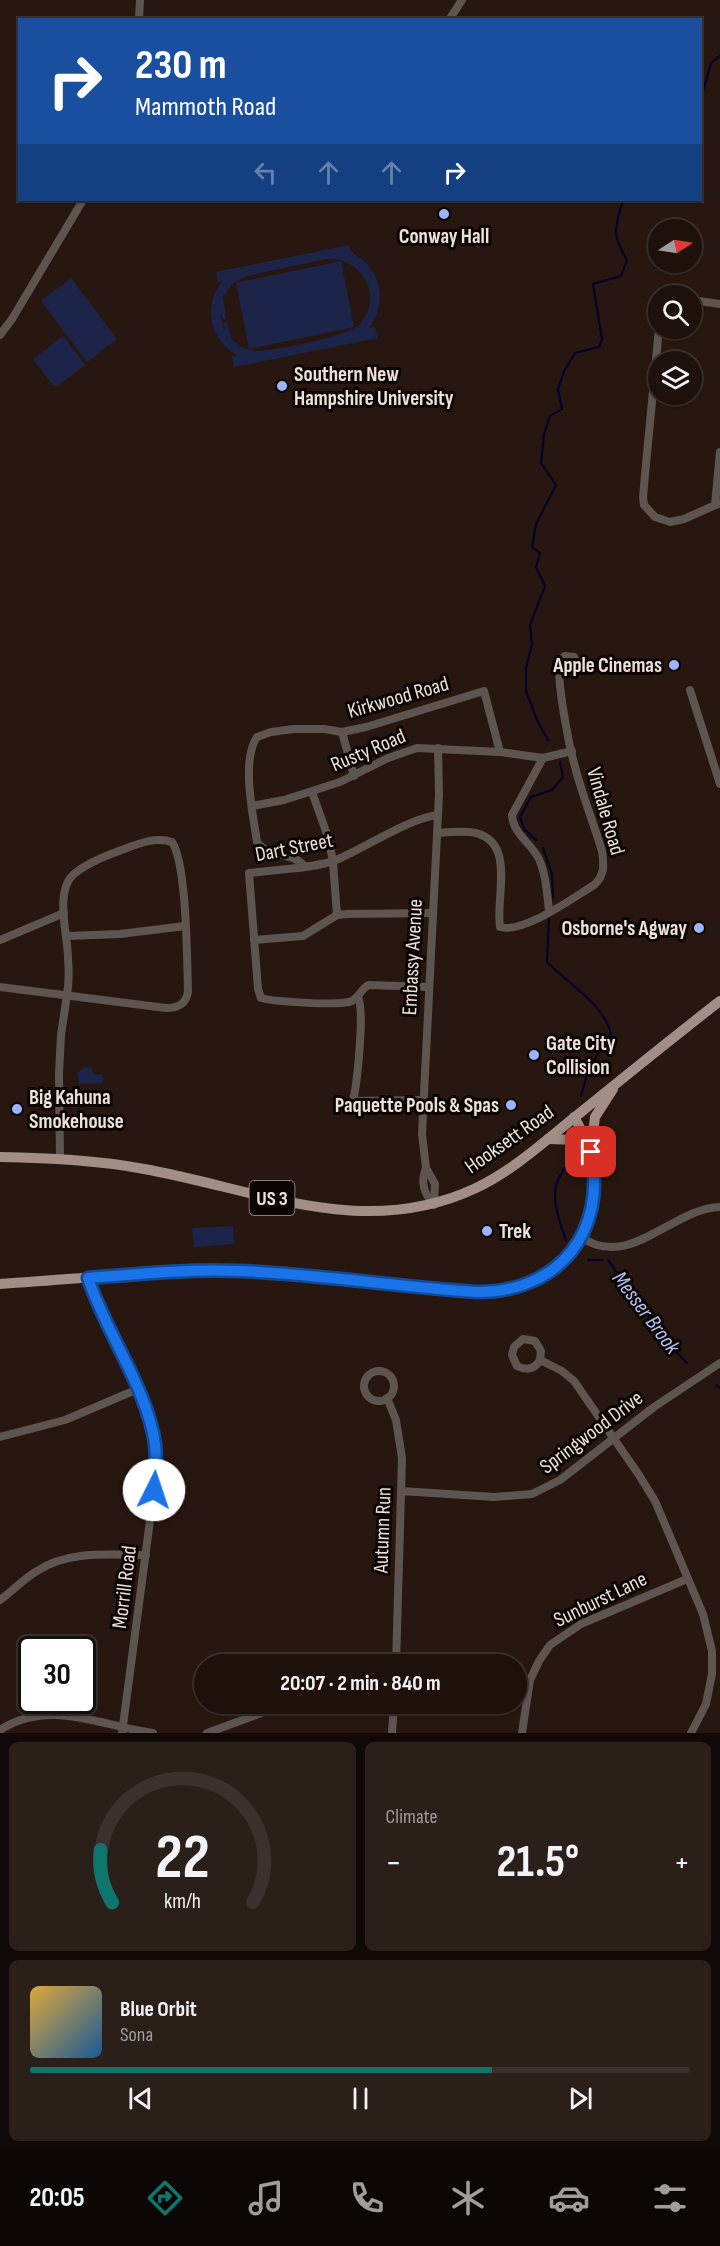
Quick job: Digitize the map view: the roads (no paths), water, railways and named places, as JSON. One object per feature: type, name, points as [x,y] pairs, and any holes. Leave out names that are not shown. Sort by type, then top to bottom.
[{"type":"main road","name":"Hooksett Road","points":[[0,1157],[60,1159],[144,1169],[346,1212],[391,1212],[434,1205],[488,1182],[547,1139],[720,1001]]},
{"type":"main road","points":[[0,1284],[193,1271],[238,1271],[323,1276],[458,1290],[494,1292],[520,1287],[543,1276],[562,1262],[581,1237],[590,1217],[595,1196],[595,1174],[591,1152],[595,1117],[616,1083]]},
{"type":"main road","points":[[574,1117],[591,1152]]},
{"type":"main road","points":[[547,1139],[576,1140],[591,1152]]},
{"type":"street","points":[[139,18],[140,0]]},
{"type":"street","points":[[450,18],[462,0]]},
{"type":"street","points":[[0,335],[12,319],[82,201]]},
{"type":"street","points":[[702,301],[720,304]]},
{"type":"street","points":[[658,339],[644,505],[655,518],[669,522],[684,519],[717,504],[720,452]]},
{"type":"street","name":"Vindale Road","points":[[437,833],[472,832],[487,838],[497,849],[502,864],[499,917],[501,927],[514,928],[528,924],[599,880],[604,866],[572,751],[560,674]]},
{"type":"street","points":[[690,690],[720,784]]},
{"type":"street","name":"Kirkwood Road","points":[[252,806],[249,766],[251,750],[257,737],[264,734],[294,729],[324,729],[342,732],[366,728],[484,691],[501,752]]},
{"type":"street","points":[[342,732],[354,776]]},
{"type":"street","name":"Rusty Road","points":[[252,806],[312,792],[354,776],[410,750],[428,747],[501,752],[543,758],[572,751]]},
{"type":"street","name":"Embassy Avenue","points":[[434,1205],[435,1184],[426,1168],[422,1140],[440,774],[438,748]]},
{"type":"street","points":[[543,758],[512,815],[516,829],[539,860],[544,874],[549,911]]},
{"type":"street","points":[[312,792],[329,840],[337,915]]},
{"type":"street","points":[[252,806],[257,842],[261,849],[297,859],[304,866]]},
{"type":"street","name":"Dart Street","points":[[254,940],[249,873],[333,862],[428,816],[438,815]]},
{"type":"street","points":[[0,987],[67,995],[166,1008],[181,1005],[187,1000],[185,926],[179,855],[172,842],[165,839],[128,847],[73,874],[63,895],[69,959],[67,995],[61,1035],[59,1073],[60,1159]]},
{"type":"street","points":[[0,940],[64,913]]},
{"type":"street","points":[[429,987],[369,985],[363,988],[358,997],[349,1002],[275,1001],[261,998],[258,989],[254,940],[303,936],[337,915],[433,913]]},
{"type":"street","points":[[67,936],[120,934],[185,926]]},
{"type":"street","points":[[358,997],[361,1009],[353,1101],[423,1100]]},
{"type":"street","points":[[581,1237],[597,1246],[608,1248],[621,1246],[636,1242],[698,1212],[720,1207]]},
{"type":"street","name":"Morrill Road","points":[[88,1278],[107,1326],[138,1389],[152,1428],[156,1460],[146,1555],[122,1730]]},
{"type":"street","points":[[540,1360],[562,1371],[574,1381],[655,1501],[703,1614],[712,1651],[712,1674],[708,1697],[692,1733]]},
{"type":"street","name":"Springwood Drive","points":[[401,1491],[494,1497],[532,1494],[560,1480],[654,1407],[720,1363]]},
{"type":"street","points":[[0,1437],[65,1420],[138,1389]]},
{"type":"street","name":"Autumn Run","points":[[387,1398],[396,1420],[400,1443],[401,1491],[396,1654]]},
{"type":"street","points":[[0,1600],[34,1572],[61,1559],[99,1555],[146,1555]]},
{"type":"street","name":"Sunburst Lane","points":[[522,1733],[530,1680],[544,1652],[557,1638],[581,1623],[687,1579]]},
{"type":"street","points":[[207,1733],[259,1714]]},
{"type":"street","points":[[392,1733],[393,1714]]},
{"type":"street","points":[[0,1730],[25,1717],[40,1715],[70,1716],[122,1730],[153,1733]]},
{"type":"waterway","name":"Messer Brook","points":[[702,88],[711,63],[720,56]]},
{"type":"waterway","name":"Messer Brook","points":[[548,740],[537,720],[526,691],[526,668],[532,644],[530,625],[545,586],[536,567],[540,553],[532,547],[536,524],[556,485],[541,463],[544,434],[550,416],[562,409],[558,389],[564,371],[575,353],[599,347],[602,339],[593,284],[621,276],[627,260],[618,244],[616,231],[623,201]]},
{"type":"waterway","name":"Messer Brook","points":[[536,840],[524,829],[520,817],[531,797],[552,790],[563,777],[560,762]]},
{"type":"waterway","name":"Messer Brook","points":[[543,848],[552,874],[553,898]]},
{"type":"waterway","name":"Messer Brook","points":[[549,919],[547,962],[594,1004],[611,1034],[589,1068],[581,1096]]},
{"type":"waterway","name":"Messer Brook","points":[[566,1241],[556,1207],[555,1193],[562,1172],[579,1150]]},
{"type":"waterway","name":"Messer Brook","points":[[588,1260],[602,1260]]},
{"type":"waterway","name":"Messer Brook","points":[[608,1260],[666,1342],[687,1363]]},
{"type":"waterway","name":"Messer Brook","points":[[716,1385],[720,1388]]},
{"type":"place","name":"Conway Hall","points":[[444,214]]},
{"type":"place","name":"Southern New Hampshire University","points":[[282,386]]},
{"type":"place","name":"Apple Cinemas","points":[[674,665]]},
{"type":"place","name":"Osborne's Agway","points":[[699,928]]},
{"type":"place","name":"Gate City Collision","points":[[534,1055]]},
{"type":"place","name":"Paquette Pools & Spas","points":[[511,1105]]},
{"type":"place","name":"Big Kahuna Smokehouse","points":[[17,1109]]},
{"type":"place","name":"Trek","points":[[487,1231]]}]
